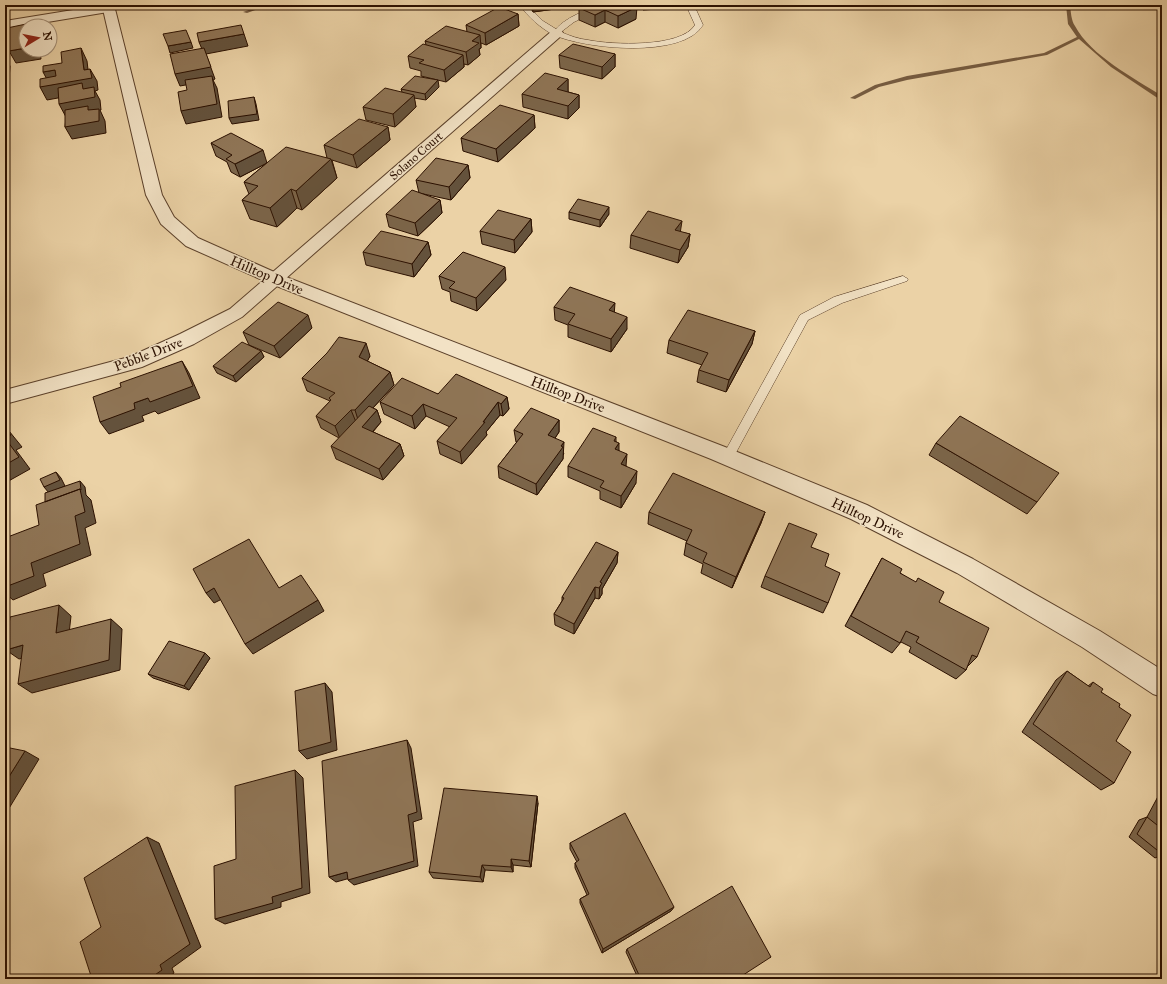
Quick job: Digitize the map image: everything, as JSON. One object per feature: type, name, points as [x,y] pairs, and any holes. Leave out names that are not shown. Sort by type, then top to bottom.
[{"type":"street","points":[[5,25],[108,7]]},
{"type":"street","name":"Hilltop Drive","points":[[108,7],[154,195],[168,220],[192,242],[275,279],[728,457],[859,512],[965,566],[1091,640],[1162,685]]},
{"type":"street","name":"Solano Court","points":[[275,279],[557,33]]},
{"type":"street","name":"Pebble Drive","points":[[5,397],[135,362],[187,339],[236,313],[275,279]]},
{"type":"lane","points":[[522,5],[540,23],[557,33],[577,40],[592,43],[630,45],[658,44],[684,38],[695,32],[699,25],[690,5]]},
{"type":"lane","points":[[557,33],[558,29],[565,24],[606,5]]},
{"type":"lane","points":[[728,457],[804,318],[838,300],[903,279]]},
{"type":"building","points":[[586,5],[632,5],[637,7],[618,16],[605,10],[595,15],[579,8]]},
{"type":"building","points":[[499,7],[518,14],[485,33],[466,25]]},
{"type":"building","points":[[241,25],[244,34],[199,42],[197,33]]},
{"type":"building","points":[[18,26],[18,49],[9,51],[7,28]]},
{"type":"building","points":[[446,26],[480,35],[472,41],[479,43],[466,52],[425,41]]},
{"type":"building","points":[[186,30],[191,42],[168,46],[163,34]]},
{"type":"building","points":[[423,44],[463,55],[444,70],[419,63],[424,60],[408,56]]},
{"type":"building","points":[[573,44],[615,54],[602,67],[559,55]]},
{"type":"building","points":[[81,48],[84,70],[90,69],[92,78],[40,87],[40,79],[56,76],[55,70],[43,72],[43,66],[62,63],[61,52]]},
{"type":"building","points":[[204,48],[211,67],[175,74],[170,54]]},
{"type":"building","points":[[545,73],[568,79],[557,89],[579,95],[568,106],[522,94]]},
{"type":"building","points":[[212,76],[217,104],[181,111],[178,92],[187,90],[185,80]]},
{"type":"building","points":[[415,76],[438,80],[425,94],[401,89]]},
{"type":"building","points":[[82,83],[83,89],[94,87],[95,97],[59,104],[58,88]]},
{"type":"building","points":[[385,88],[414,95],[393,114],[363,107]]},
{"type":"building","points":[[254,97],[257,114],[229,118],[228,101]]},
{"type":"building","points":[[500,105],[534,115],[496,149],[461,138]]},
{"type":"building","points":[[88,106],[88,110],[99,109],[99,121],[65,127],[65,110]]},
{"type":"building","points":[[359,119],[388,127],[353,155],[324,145]]},
{"type":"building","points":[[231,133],[263,150],[235,164],[226,159],[232,155],[211,143]]},
{"type":"building","points":[[286,147],[331,159],[296,191],[291,189],[270,208],[242,200],[258,186],[244,182]]},
{"type":"building","points":[[436,158],[468,165],[449,187],[416,180]]},
{"type":"building","points":[[412,190],[440,200],[415,223],[386,214]]},
{"type":"building","points":[[578,199],[609,207],[600,220],[569,212]]},
{"type":"building","points":[[498,210],[531,219],[514,240],[480,231]]},
{"type":"building","points":[[648,211],[682,221],[675,230],[690,234],[680,250],[631,235]]},
{"type":"building","points":[[381,231],[428,242],[412,264],[363,252]]},
{"type":"building","points":[[463,252],[505,267],[476,298],[449,288],[455,282],[439,276]]},
{"type":"building","points":[[570,287],[615,303],[609,310],[627,317],[611,339],[568,324],[575,314],[554,307]]},
{"type":"building","points":[[278,302],[308,315],[274,346],[243,332]]},
{"type":"building","points":[[688,310],[755,331],[729,380],[699,370],[708,353],[669,340]]},
{"type":"building","points":[[339,337],[366,343],[359,357],[390,372],[355,410],[351,410],[335,426],[316,416],[331,400],[329,398],[335,393],[302,378],[327,353]]},
{"type":"building","points":[[242,342],[261,351],[233,376],[213,366]]},
{"type":"building","points":[[182,361],[193,386],[150,402],[148,398],[134,403],[135,409],[100,422],[93,397],[121,387],[120,383]]},
{"type":"building","points":[[456,374],[507,397],[501,404],[498,402],[483,422],[485,422],[460,452],[437,441],[457,418],[423,404],[412,416],[380,402],[402,378],[438,394]]},
{"type":"building","points":[[369,406],[377,410],[362,427],[400,444],[379,469],[331,446]]},
{"type":"building","points":[[531,408],[559,420],[548,435],[564,442],[561,446],[563,447],[536,484],[498,466],[523,434],[514,430]]},
{"type":"building","points":[[960,416],[1059,473],[1037,502],[936,443]]},
{"type":"building","points":[[5,428],[11,435],[5,438]]},
{"type":"building","points":[[593,428],[616,437],[614,441],[619,443],[615,449],[627,454],[621,464],[637,471],[621,496],[600,487],[604,481],[568,466]]},
{"type":"building","points":[[5,438],[19,457],[5,465]]},
{"type":"building","points":[[56,472],[60,480],[44,487],[40,479]]},
{"type":"building","points":[[673,473],[765,512],[736,577],[703,562],[707,553],[686,543],[692,530],[649,512]]},
{"type":"building","points":[[80,481],[81,490],[80,489],[45,502],[45,493]]},
{"type":"building","points":[[80,489],[85,512],[75,516],[80,544],[31,563],[34,576],[5,587],[5,538],[39,525],[36,505]]},
{"type":"building","points":[[789,523],[817,534],[811,547],[829,554],[825,566],[840,573],[828,603],[765,576]]},
{"type":"building","points":[[249,539],[279,588],[301,575],[318,600],[245,644],[214,588],[206,593],[193,569]]},
{"type":"building","points":[[596,542],[618,552],[600,582],[602,583],[599,588],[595,587],[574,624],[554,614],[564,598],[562,597]]},
{"type":"building","points":[[882,558],[902,569],[900,573],[916,582],[918,578],[944,592],[939,602],[989,628],[977,657],[972,655],[966,670],[916,642],[919,637],[906,631],[900,643],[851,616]]},
{"type":"building","points":[[59,605],[56,633],[111,619],[109,660],[18,684],[23,645],[6,650],[10,617]]},
{"type":"building","points":[[169,641],[205,653],[184,686],[148,674]]},
{"type":"building","points":[[1067,671],[1090,687],[1093,682],[1103,689],[1101,692],[1120,704],[1119,707],[1131,715],[1116,741],[1131,752],[1114,783],[1033,724]]},
{"type":"building","points":[[325,683],[331,742],[299,751],[295,691]]},
{"type":"building","points":[[407,740],[417,812],[408,815],[414,861],[348,880],[347,872],[329,877],[322,761]]},
{"type":"building","points":[[5,747],[25,751],[5,783]]},
{"type":"building","points":[[295,770],[302,888],[272,897],[273,903],[215,919],[214,866],[236,859],[235,786]]},
{"type":"building","points":[[444,788],[537,796],[529,861],[511,859],[511,867],[482,865],[480,877],[429,872]]},
{"type":"building","points":[[625,813],[674,907],[603,949],[580,899],[589,894],[575,863],[579,860],[570,843]]},
{"type":"building","points":[[1147,817],[1162,829],[1162,854],[1137,834]]},
{"type":"building","points":[[147,837],[190,944],[160,965],[162,970],[149,979],[92,979],[80,942],[101,927],[84,878]]},
{"type":"building","points":[[732,886],[771,957],[737,979],[633,979],[639,975],[627,949]]},
{"type":"waterway","points":[[245,12],[268,5]]},
{"type":"waterway","points":[[1068,5],[1072,26],[1080,37]]},
{"type":"waterway","points":[[853,98],[877,86],[907,78],[1045,54],[1080,37]]},
{"type":"waterway","points":[[1080,37],[1088,46],[1112,66],[1162,99]]}]
